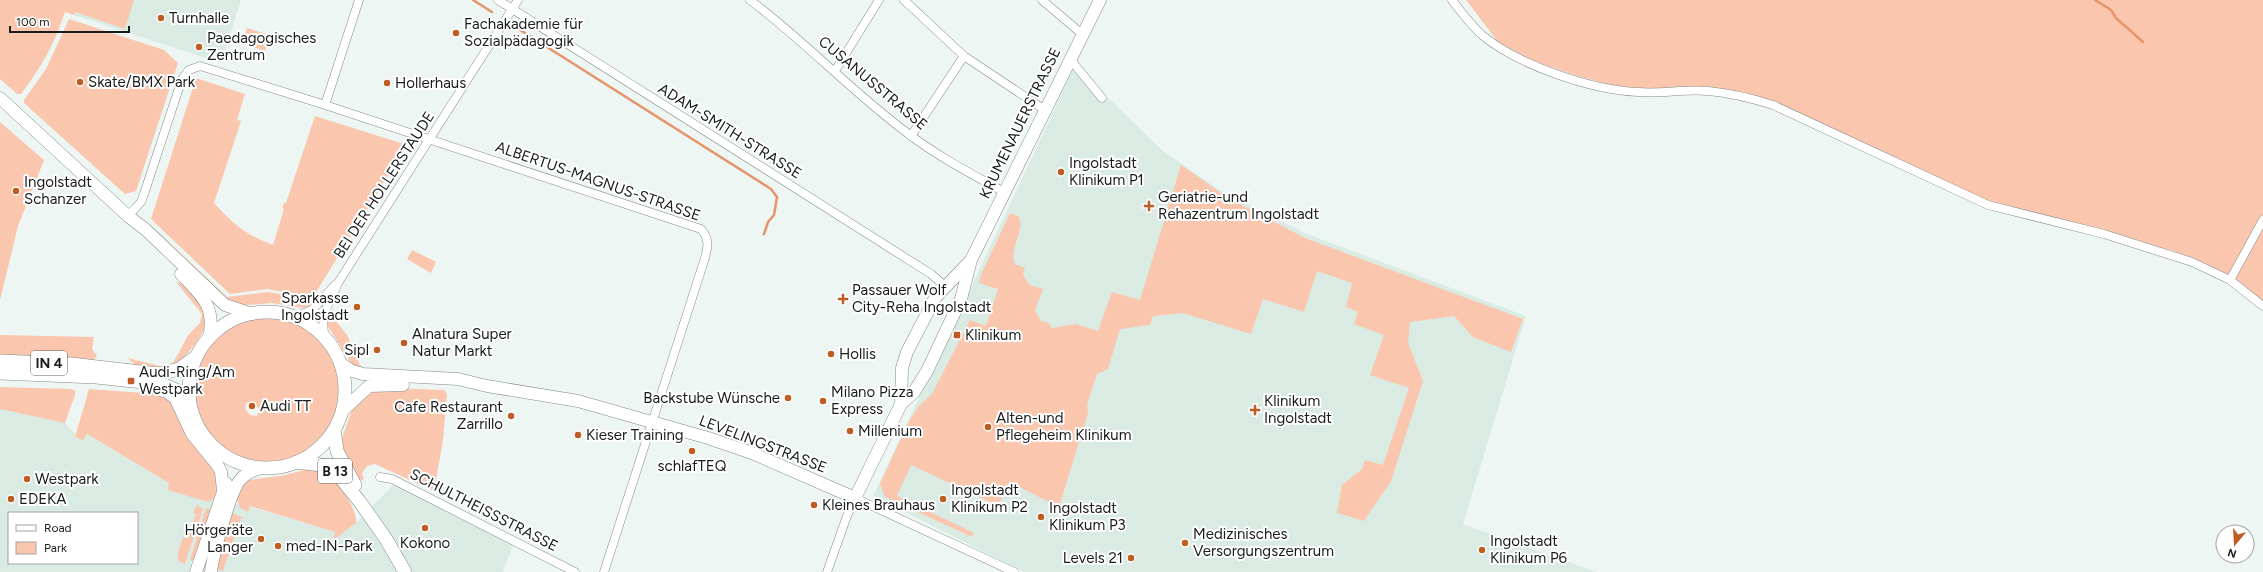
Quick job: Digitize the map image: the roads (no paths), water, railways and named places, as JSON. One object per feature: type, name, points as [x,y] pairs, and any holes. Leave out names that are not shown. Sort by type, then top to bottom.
[{"type":"main road","name":"B 13","points":[[273,313],[294,317],[313,328],[324,337],[333,349],[340,364],[345,389],[342,411],[334,430],[320,447],[296,462],[282,466],[262,468],[240,463],[215,448],[198,426],[190,405],[190,377],[197,356],[209,339],[225,325],[252,314],[273,313]]},
{"type":"main road","name":"IN 4","points":[[0,361],[71,364],[163,374],[179,369],[197,356]]},
{"type":"main road","name":"IN 4","points":[[0,373],[96,377],[173,387],[184,395],[190,405]]},
{"type":"main road","name":"B 13","points":[[334,430],[337,452],[357,489],[360,502]]},
{"type":"main road","name":"B 13","points":[[296,462],[314,463],[329,468],[339,476],[360,502],[386,539],[405,572]]},
{"type":"street","points":[[325,105],[360,0]]},
{"type":"street","name":"ADAM-SMITH-STRASSE","points":[[498,0],[931,274],[946,286]]},
{"type":"street","name":"BEI DER HOLLERSTAUDE","points":[[324,337],[323,316],[338,283],[518,0]]},
{"type":"street","name":"CUSANUSSTRASSE","points":[[750,0],[760,3],[874,107],[911,136],[1004,192]]},
{"type":"street","points":[[836,71],[879,0]]},
{"type":"street","points":[[904,0],[964,56],[1045,110]]},
{"type":"street","points":[[1042,0],[1082,34]]},
{"type":"street","name":"KRUMENAUERSTRASSE","points":[[855,498],[901,404],[914,392],[921,382],[961,299],[971,260],[1100,0]]},
{"type":"street","points":[[1452,0],[1482,35],[1510,53],[1549,71],[1595,85],[1637,92],[1706,90],[1741,95],[1773,105],[1988,206],[2104,234],[2165,252],[2230,280],[2263,306]]},
{"type":"street","points":[[911,136],[964,56]]},
{"type":"street","points":[[1070,59],[1102,98]]},
{"type":"street","points":[[128,216],[141,202],[184,74],[194,67],[200,66],[220,71],[430,140]]},
{"type":"street","name":"B 13","points":[[0,98],[128,216],[150,234],[225,305],[237,311],[252,314]]},
{"type":"street","name":"ALBERTUS-MAGNUS-STRASSE","points":[[430,140],[687,224],[701,229],[707,235],[708,246],[704,261],[652,421]]},
{"type":"street","name":"B 13","points":[[128,216],[134,226],[207,303],[212,319],[209,339]]},
{"type":"street","points":[[2230,280],[2263,220]]},
{"type":"street","name":"KRUMENAUERSTRASSE","points":[[901,404],[902,374],[907,352],[935,298],[971,260]]},
{"type":"street","name":"BEI DER HOLLERSTAUDE","points":[[294,317],[312,310],[338,283]]},
{"type":"street","points":[[946,286],[957,293],[961,299]]},
{"type":"street","name":"LEVELINGSTRASSE","points":[[340,364],[352,371],[363,374],[458,379],[487,386],[558,397],[652,421],[752,453],[855,498],[1014,572]]},
{"type":"street","points":[[902,374],[909,381],[921,382]]},
{"type":"street","points":[[131,381],[162,390],[175,398],[192,434],[218,466],[223,490]]},
{"type":"street","name":"LEVELINGSTRASSE","points":[[342,411],[369,386],[382,384],[458,388],[487,386]]},
{"type":"street","points":[[604,572],[652,421]]},
{"type":"street","points":[[196,572],[223,490],[226,474],[215,448]]},
{"type":"street","points":[[211,572],[215,554],[237,484],[246,474],[262,468]]},
{"type":"street","name":"SCHULTHEISSSTRASSE","points":[[380,477],[392,479],[575,572]]},
{"type":"street","points":[[827,572],[855,498]]},
{"type":"waterway","points":[[473,0],[492,12]]},
{"type":"waterway","points":[[2095,0],[2111,10],[2116,18],[2143,42]]},
{"type":"waterway","points":[[517,28],[771,189],[777,197],[774,215],[768,222],[764,234]]},
{"type":"place","name":"Turnhalle","points":[[161,18]]},
{"type":"place","name":"Fachakademie für Sozialpädagogik","points":[[456,33]]},
{"type":"place","name":"Paedagogisches Zentrum","points":[[199,47]]},
{"type":"place","name":"Skate/BMX Park","points":[[80,82]]},
{"type":"place","name":"Hollerhaus","points":[[387,83]]},
{"type":"place","name":"Ingolstadt Klinikum P1","points":[[1061,172]]},
{"type":"place","name":"Ingolstadt Schanzer","points":[[16,191]]},
{"type":"place","name":"Geriatrie-und Rehazentrum Ingolstadt","points":[[1149,206]]},
{"type":"place","name":"Passauer Wolf City-Reha Ingolstadt","points":[[843,299]]},
{"type":"place","name":"Sparkasse Ingolstadt","points":[[357,307]]},
{"type":"place","name":"Klinikum","points":[[957,335]]},
{"type":"place","name":"Alnatura Super Natur Markt","points":[[404,343]]},
{"type":"place","name":"Sipl","points":[[377,350]]},
{"type":"place","name":"Hollis","points":[[831,354]]},
{"type":"place","name":"Audi-Ring/Am Westpark","points":[[131,381]]},
{"type":"place","name":"Backstube Wünsche","points":[[788,398]]},
{"type":"place","name":"Milano Pizza Express","points":[[823,401]]},
{"type":"place","name":"Audi TT","points":[[252,406]]},
{"type":"place","name":"Klinikum Ingolstadt","points":[[1255,410]]},
{"type":"place","name":"Cafe Restaurant Zarrillo","points":[[511,416]]},
{"type":"place","name":"Alten-und Pflegeheim Klinikum","points":[[988,427]]},
{"type":"place","name":"Millenium","points":[[850,431]]},
{"type":"place","name":"Kieser Training","points":[[578,435]]},
{"type":"place","name":"schlafTEQ","points":[[692,451]]},
{"type":"place","name":"Westpark","points":[[27,479]]},
{"type":"place","name":"EDEKA","points":[[11,499]]},
{"type":"place","name":"Ingolstadt Klinikum P2","points":[[943,499]]},
{"type":"place","name":"Kleines Brauhaus","points":[[814,505]]},
{"type":"place","name":"Ingolstadt Klinikum P3","points":[[1041,517]]},
{"type":"place","name":"Kokono","points":[[425,528]]},
{"type":"place","name":"Hörgeräte Langer","points":[[261,539]]},
{"type":"place","name":"Medizinisches Versorgungszentrum","points":[[1185,543]]},
{"type":"place","name":"med-IN-Park","points":[[278,546]]},
{"type":"place","name":"Ingolstadt Klinikum P6","points":[[1482,550]]},
{"type":"place","name":"Levels 21","points":[[1131,558]]}]
